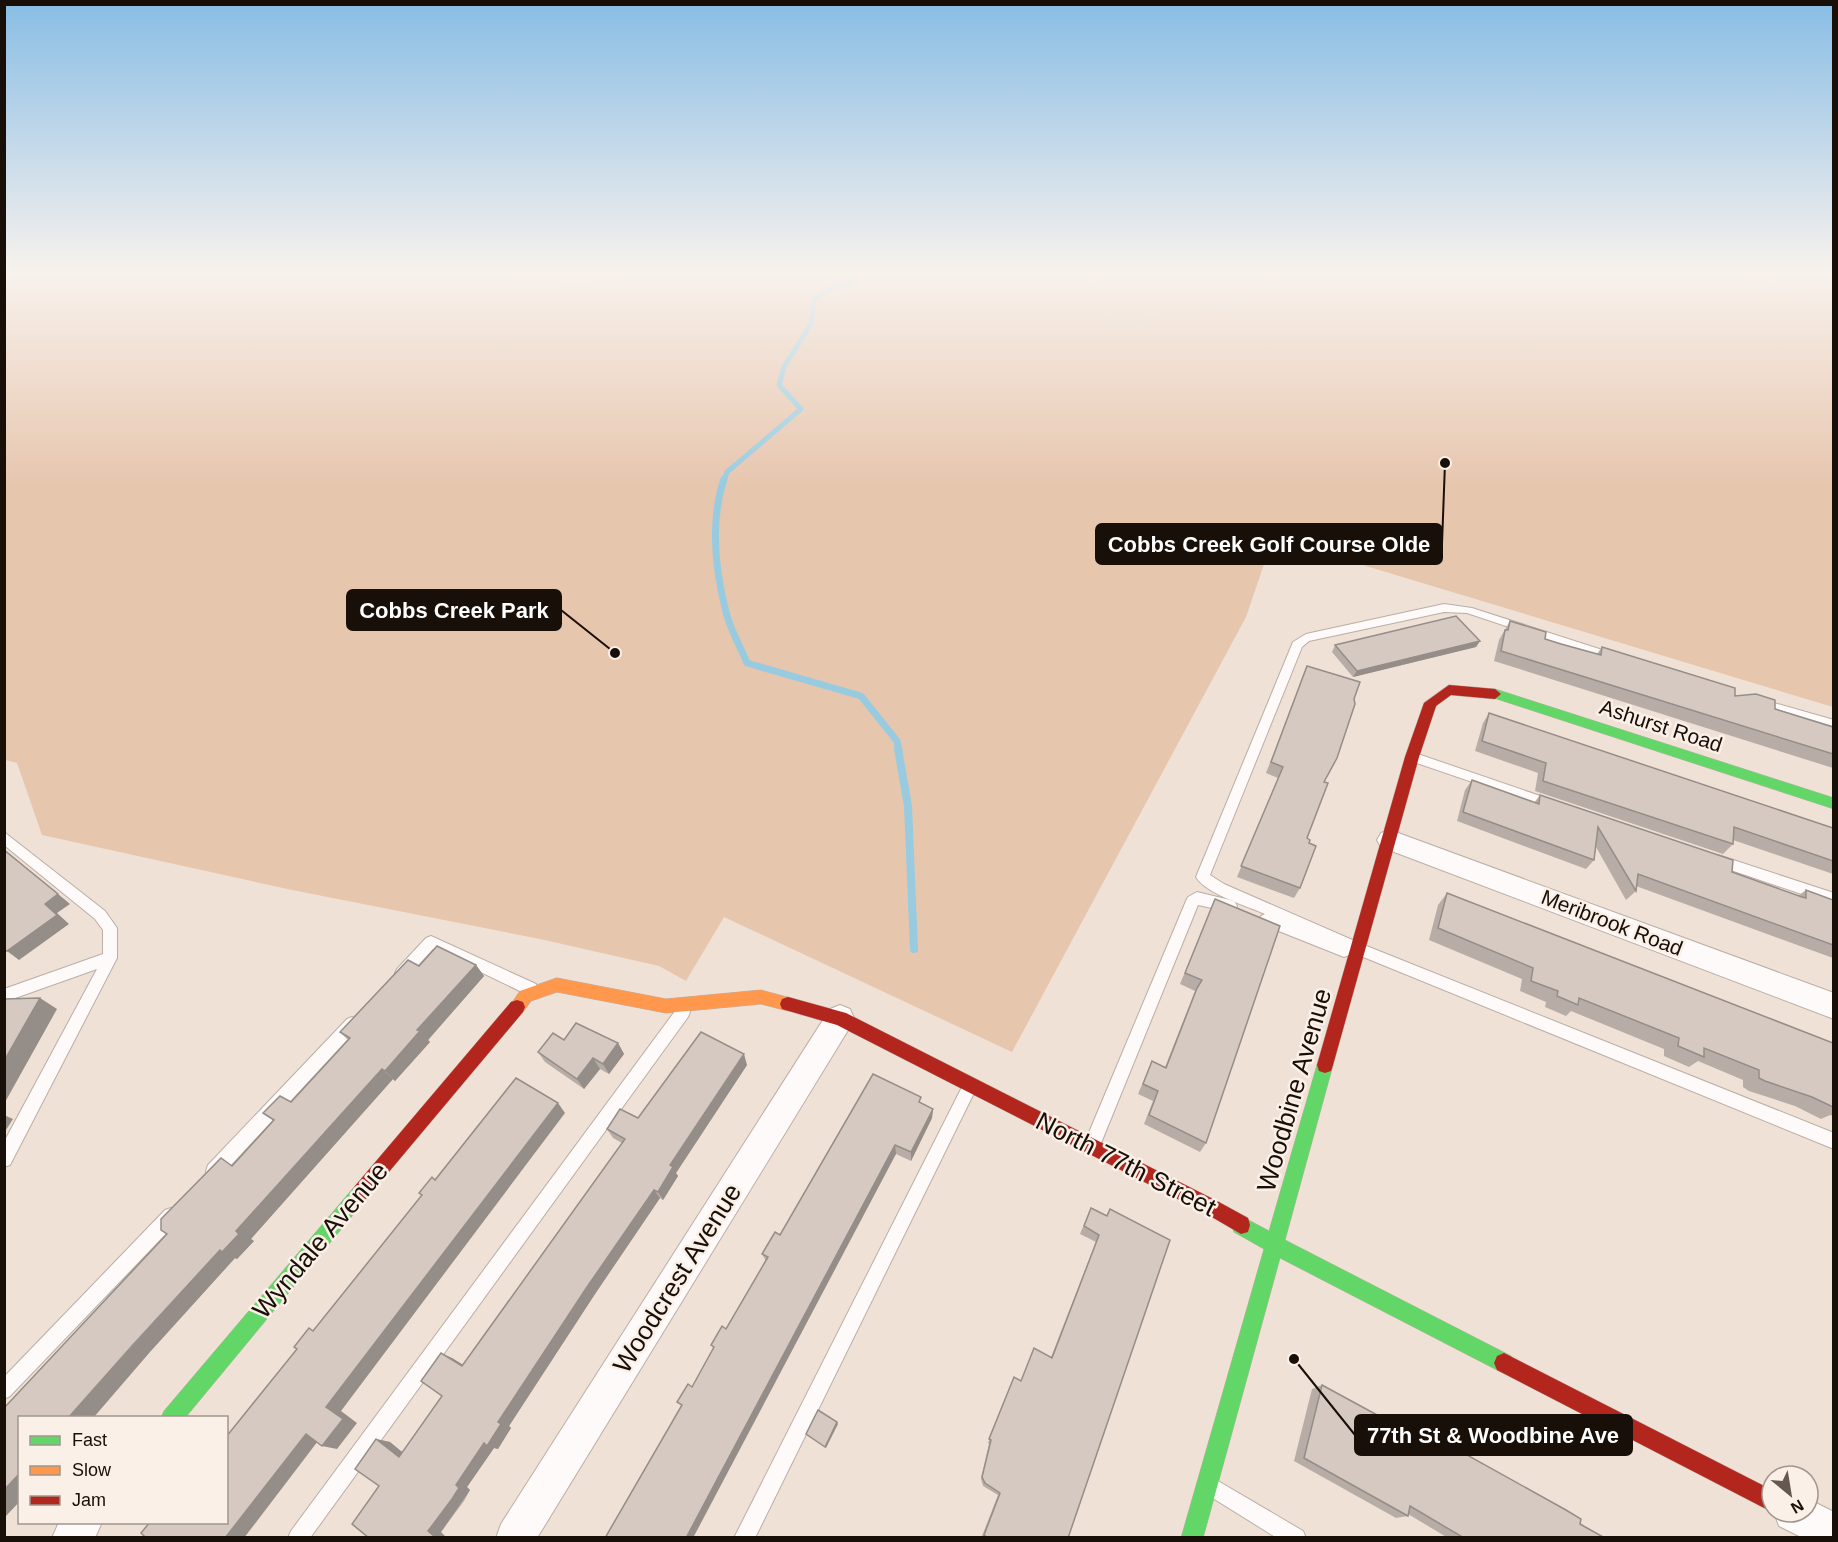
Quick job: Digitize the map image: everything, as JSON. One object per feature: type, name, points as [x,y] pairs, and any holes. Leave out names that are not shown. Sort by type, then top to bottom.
[{"type":"street","name":"Woodbine Avenue","points":[[1192,1538],[1412,757],[1430,703],[1449,690],[1476,691]]},
{"type":"street","name":"Ashurst Road","points":[[1476,691],[1489,692],[1833,804]]},
{"type":"street","name":"Meribrook Road","points":[[1390,840],[1833,1006]]},
{"type":"street","name":"North 77th Street","points":[[470,1062],[526,996],[557,985],[666,1006],[761,997],[840,1018],[1211,1207],[1275,1245],[1760,1495]]},
{"type":"street","name":"Woodcrest Avenue","points":[[515,1538],[840,1018]]},
{"type":"street","name":"Wyndale Avenue","points":[[173,1416],[470,1062]]},
{"type":"street","points":[[70,1538],[81,1524]]},
{"type":"street","points":[[1816,1524],[1833,1533]]},
{"type":"lane","points":[[1358,952],[1219,888],[1203,877],[1297,645],[1306,638],[1444,608],[1468,610],[1624,661]]},
{"type":"lane","points":[[1746,699],[1833,724]]},
{"type":"lane","points":[[1412,757],[1567,809]]},
{"type":"lane","points":[[4,837],[100,915],[110,928],[110,958],[4,1160]]},
{"type":"lane","points":[[1700,854],[1833,898]]},
{"type":"lane","points":[[1091,1146],[1186,914],[1197,897],[1241,910],[1358,952],[1833,1142]]},
{"type":"lane","points":[[390,985],[431,942],[538,992]]},
{"type":"lane","points":[[4,996],[110,958]]},
{"type":"lane","points":[[298,1538],[689,1004]]},
{"type":"lane","points":[[201,1183],[366,1011]]},
{"type":"lane","points":[[744,1538],[971,1084]]},
{"type":"lane","points":[[4,1390],[185,1200]]},
{"type":"lane","points":[[1207,1483],[1296,1538]]},
{"type":"shaded area","points":[[5,342],[1833,342],[1833,707],[1273,538],[1246,617],[1012,1052],[724,917],[686,981],[659,966],[540,939],[292,890],[42,835],[17,763],[5,760]]},
{"type":"building","points":[[1456,616],[1480,641],[1357,671],[1335,645]]},
{"type":"building","points":[[1510,621],[1546,632],[1545,639],[1561,644],[1601,655],[1602,647],[1735,688],[1735,696],[1756,694],[1775,700],[1775,709],[1833,727],[1833,754],[1501,651],[1505,630],[1508,630]]},
{"type":"building","points":[[1307,666],[1360,682],[1337,758],[1324,782],[1328,783],[1307,838],[1310,840],[1309,843],[1316,846],[1300,888],[1241,866],[1283,767],[1271,762]]},
{"type":"building","points":[[1489,713],[1833,828],[1833,861],[1734,827],[1733,844],[1543,781],[1546,763],[1482,741]]},
{"type":"building","points":[[1472,780],[1539,804],[1540,795],[1733,860],[1732,872],[1802,897],[1806,898],[1806,890],[1833,900],[1833,945],[1638,874],[1636,891],[1598,827],[1594,860],[1463,812]]},
{"type":"building","points":[[4,850],[58,894],[45,904],[57,915],[7,951],[4,949]]},
{"type":"building","points":[[1447,893],[1833,1043],[1833,1107],[1759,1078],[1759,1070],[1704,1048],[1704,1057],[1678,1046],[1679,1038],[1579,998],[1578,1005],[1557,996],[1558,991],[1531,981],[1533,968],[1438,928]]},
{"type":"building","points":[[1215,899],[1280,926],[1206,1143],[1149,1115],[1158,1091],[1143,1084],[1152,1061],[1166,1068],[1202,980],[1185,973]]},
{"type":"building","points":[[437,946],[476,965],[417,1030],[420,1031],[385,1071],[382,1069],[236,1231],[239,1234],[222,1252],[220,1250],[70,1416],[18,1416],[18,1475],[4,1490],[4,1408],[167,1234],[161,1230],[161,1219],[221,1158],[232,1166],[274,1120],[263,1113],[280,1096],[291,1102],[350,1038],[340,1032],[408,960],[419,966]]},
{"type":"building","points":[[40,998],[4,1061],[4,999]]},
{"type":"building","points":[[576,1023],[618,1043],[603,1064],[593,1058],[577,1079],[538,1052],[553,1033],[564,1040]]},
{"type":"building","points":[[701,1032],[744,1054],[670,1165],[673,1167],[658,1192],[654,1190],[587,1287],[498,1422],[501,1424],[487,1446],[484,1443],[456,1485],[459,1488],[428,1531],[436,1538],[369,1538],[352,1524],[379,1486],[355,1469],[376,1439],[399,1457],[442,1396],[421,1381],[441,1353],[462,1366],[625,1139],[607,1129],[620,1109],[638,1118]]},
{"type":"building","points":[[873,1074],[921,1097],[919,1102],[933,1109],[911,1152],[895,1145],[686,1538],[605,1538],[682,1405],[677,1402],[688,1384],[692,1387],[714,1347],[711,1345],[722,1326],[726,1329],[768,1257],[762,1254],[775,1232],[780,1235]]},
{"type":"building","points":[[516,1078],[558,1103],[326,1407],[343,1419],[322,1446],[306,1434],[225,1538],[146,1538],[141,1533],[148,1524],[228,1524],[228,1435],[297,1349],[294,1347],[309,1328],[313,1331],[422,1195],[419,1193],[432,1177],[435,1180]]},
{"type":"building","points":[[1091,1208],[1107,1216],[1110,1209],[1170,1240],[1068,1538],[988,1538],[984,1535],[1000,1493],[985,1483],[982,1477],[991,1440],[989,1439],[1014,1377],[1021,1381],[1034,1348],[1052,1358],[1099,1235],[1084,1226]]},
{"type":"building","points":[[1322,1385],[1423,1440],[1424,1431],[1566,1510],[1581,1519],[1580,1524],[1605,1538],[1464,1538],[1410,1506],[1408,1516],[1304,1458]]},
{"type":"building","points":[[818,1410],[837,1422],[825,1447],[806,1434]]},
{"type":"waterway","points":[[724,481],[727,472],[801,409],[779,385],[784,367],[800,342]]},
{"type":"waterway","points":[[724,479],[717,511],[717,562],[728,618],[747,663],[861,696],[897,741],[899,750]]},
{"type":"waterway","points":[[898,749],[908,806],[914,949]]},
{"type":"traffic: fast","points":[[1495,694],[1834,804]]},
{"type":"traffic: fast","points":[[1192,1538],[1325,1065]]},
{"type":"traffic: fast","points":[[173,1416],[361,1192]]},
{"type":"traffic: fast","points":[[1241,1225],[1275,1245],[1504,1363]]},
{"type":"traffic: slow","points":[[517,1007],[526,996],[557,985],[666,1006],[761,997],[788,1004]]},
{"type":"traffic: jam","points":[[1325,1065],[1412,757],[1430,703],[1449,690],[1495,694]]},
{"type":"traffic: jam","points":[[788,1004],[840,1018],[1211,1207],[1241,1225]]},
{"type":"traffic: jam","points":[[361,1192],[517,1007]]},
{"type":"traffic: jam","points":[[1504,1363],[1760,1495]]},
{"type":"place","name":"Cobbs Creek Golf Course Olde","points":[[1445,463]]},
{"type":"place","name":"Cobbs Creek Park","points":[[615,653]]},
{"type":"place","name":"77th St & Woodbine Ave","points":[[1294,1359]]}]
